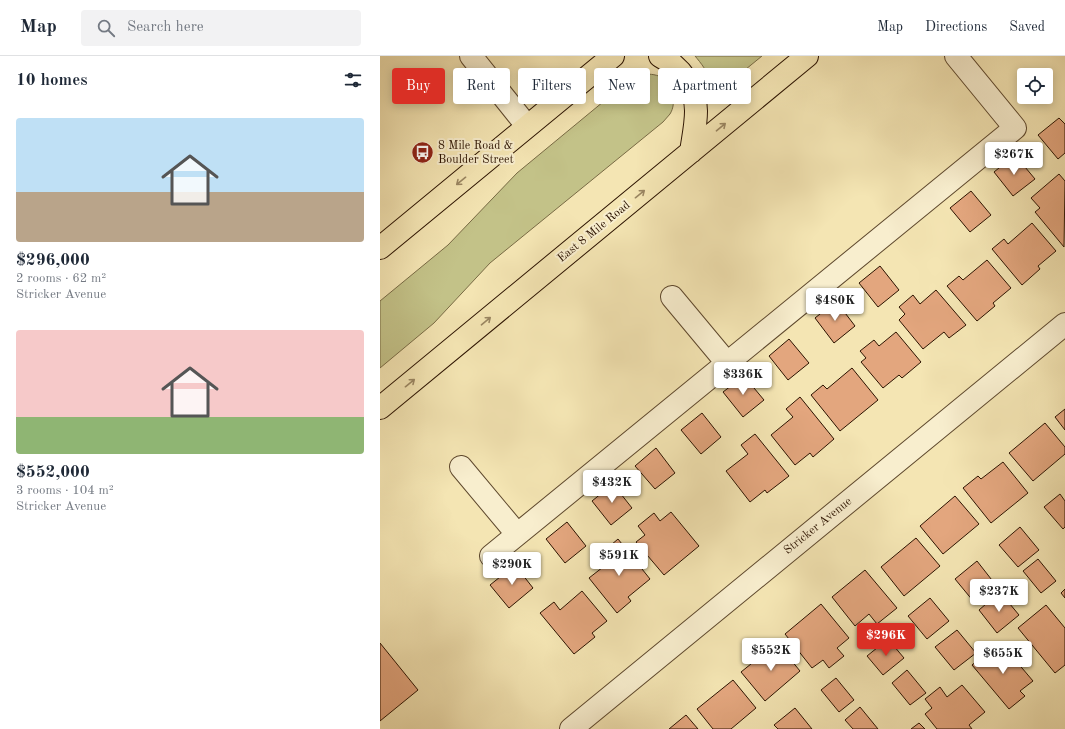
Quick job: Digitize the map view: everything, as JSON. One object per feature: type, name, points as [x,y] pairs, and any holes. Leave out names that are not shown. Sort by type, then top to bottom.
[{"type":"highway","points":[[380,248],[613,56]]},
{"type":"highway","points":[[660,56],[675,66],[686,78],[692,91],[696,110],[691,152]]},
{"type":"highway","name":"East 8 Mile Road","points":[[380,408],[807,56]]},
{"type":"street","points":[[472,56],[527,126]]},
{"type":"street","points":[[491,556],[1015,128],[956,56]]},
{"type":"street","points":[[672,297],[727,363]]},
{"type":"street","name":"Stricker Avenue","points":[[573,728],[1065,324]]},
{"type":"street","points":[[461,467],[517,534]]},
{"type":"shaded area","points":[[695,56],[762,56],[747,68],[705,68]]},
{"type":"shaded area","points":[[650,74],[658,76],[658,104],[673,104],[670,114],[663,122],[490,263],[434,323],[380,368],[380,301],[448,245],[517,173],[601,104],[650,104]]},
{"type":"building","points":[[1059,118],[1065,124],[1065,153],[1058,159],[1038,135]]},
{"type":"building","points":[[1015,155],[1035,179],[1013,196],[994,172]]},
{"type":"building","points":[[1059,174],[1065,181],[1064,247],[1035,212],[1040,208],[1031,198]]},
{"type":"building","points":[[971,191],[991,215],[970,232],[950,208]]},
{"type":"building","points":[[1032,223],[1056,251],[1038,266],[1040,269],[1022,285],[992,249],[1004,239],[1008,244]]},
{"type":"building","points":[[987,260],[1011,288],[993,303],[995,306],[977,321],[947,286],[959,276],[963,280]]},
{"type":"building","points":[[880,266],[899,290],[878,307],[859,283]]},
{"type":"building","points":[[936,290],[966,325],[949,338],[944,332],[923,349],[899,320],[905,314],[899,307],[913,295],[920,304]]},
{"type":"building","points":[[836,301],[855,326],[834,343],[815,318]]},
{"type":"building","points":[[896,332],[921,362],[902,378],[899,375],[883,388],[861,362],[866,358],[860,351],[874,340],[879,346]]},
{"type":"building","points":[[789,339],[809,363],[788,380],[769,356]]},
{"type":"building","points":[[852,368],[878,400],[840,431],[811,395],[823,385],[827,389]]},
{"type":"building","points":[[744,376],[764,400],[743,417],[723,392]]},
{"type":"building","points":[[800,397],[834,439],[813,457],[810,453],[795,465],[771,435],[793,417],[786,409]]},
{"type":"building","points":[[1065,409],[1065,430],[1055,417]]},
{"type":"building","points":[[702,413],[721,437],[701,454],[681,430]]},
{"type":"building","points":[[1045,423],[1065,447],[1065,454],[1033,481],[1009,453]]},
{"type":"building","points":[[755,434],[789,476],[767,493],[765,490],[750,502],[726,471],[748,454],[741,445]]},
{"type":"building","points":[[656,448],[675,473],[655,489],[635,466]]},
{"type":"building","points":[[1003,462],[1028,493],[991,523],[963,488],[978,476],[981,479]]},
{"type":"building","points":[[613,484],[632,508],[611,525],[592,501]]},
{"type":"building","points":[[1060,494],[1065,501],[1065,527],[1063,529],[1044,507]]},
{"type":"building","points":[[955,496],[979,524],[943,554],[920,526]]},
{"type":"building","points":[[671,512],[699,546],[664,575],[636,542],[645,535],[638,526],[654,513],[660,521]]},
{"type":"building","points":[[567,522],[586,546],[565,563],[546,539]]},
{"type":"building","points":[[1020,527],[1039,550],[1018,567],[999,545]]},
{"type":"building","points":[[916,538],[940,566],[904,596],[881,567]]},
{"type":"building","points":[[618,539],[650,579],[628,597],[631,601],[617,613],[589,578],[612,560],[604,551]]},
{"type":"building","points":[[1038,559],[1056,581],[1041,593],[1023,571]]},
{"type":"building","points":[[977,561],[995,584],[974,602],[955,579]]},
{"type":"building","points":[[515,565],[533,588],[509,608],[490,585]]},
{"type":"building","points":[[865,570],[897,608],[877,624],[869,614],[855,626],[832,597]]},
{"type":"building","points":[[1065,589],[1065,598],[1061,593]]},
{"type":"building","points":[[582,591],[607,621],[592,633],[595,637],[574,654],[540,613],[554,602],[560,610]]},
{"type":"building","points":[[1000,592],[1019,615],[997,633],[979,610]]},
{"type":"building","points":[[930,598],[949,621],[927,639],[908,616]]},
{"type":"building","points":[[821,604],[849,638],[837,648],[844,656],[829,668],[823,660],[812,668],[785,634]]},
{"type":"building","points":[[1046,605],[1065,628],[1065,665],[1055,673],[1018,628]]},
{"type":"building","points":[[957,630],[976,653],[954,670],[935,647]]},
{"type":"building","points":[[888,639],[904,658],[883,675],[867,656]]},
{"type":"building","points":[[1000,642],[1033,681],[1020,691],[1025,696],[1009,709],[972,665]]},
{"type":"building","points":[[380,643],[418,690],[380,721]]},
{"type":"building","points":[[777,643],[800,671],[765,701],[741,672]]},
{"type":"building","points":[[907,670],[926,693],[910,705],[892,683]]},
{"type":"building","points":[[836,678],[854,700],[839,712],[821,690]]},
{"type":"building","points":[[733,680],[756,708],[731,729],[713,729],[697,709]]},
{"type":"building","points":[[962,685],[985,712],[969,725],[972,729],[937,729],[925,714],[932,708],[925,699],[940,687],[947,697]]},
{"type":"building","points":[[860,707],[878,729],[853,729],[845,720]]},
{"type":"building","points":[[795,708],[812,729],[778,729],[774,725]]},
{"type":"building","points":[[686,715],[698,729],[669,729]]},
{"type":"building","points":[[919,723],[925,729],[911,729]]},
{"type":"place","name":"8 Mile Road & Boulder Street","points":[[423,153]]}]
